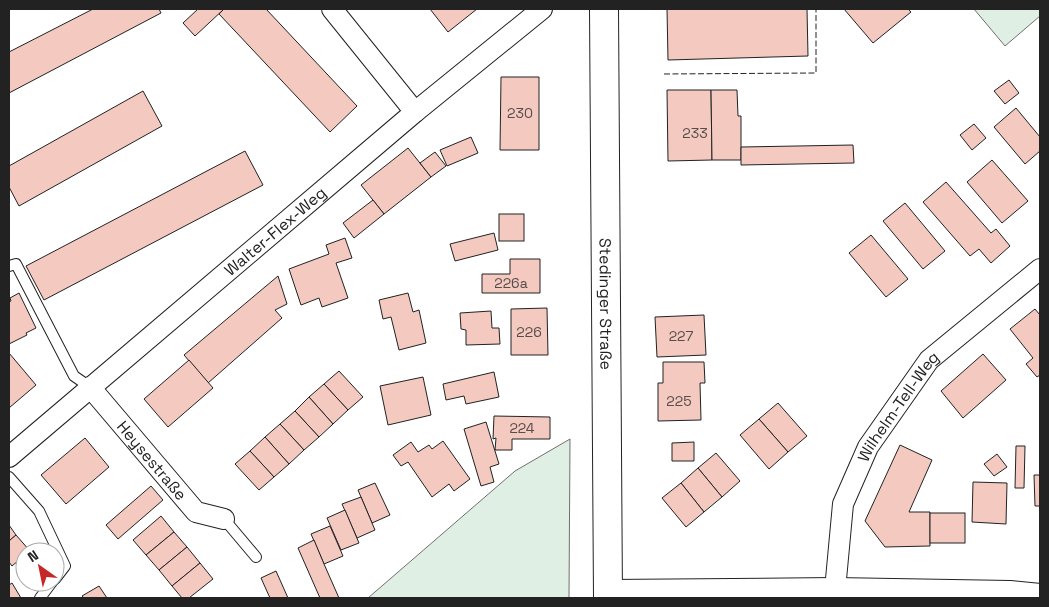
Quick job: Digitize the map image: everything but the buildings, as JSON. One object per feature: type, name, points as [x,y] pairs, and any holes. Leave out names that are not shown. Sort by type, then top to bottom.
[{"type":"main road","name":"Stedinger Straße","points":[[604,9],[608,595]]},
{"type":"street","points":[[332,9],[414,112]]},
{"type":"street","name":"Walter-Flex-Weg","points":[[9,457],[414,112],[542,9]]},
{"type":"street","name":"Wilhelm-Tell-Weg","points":[[835,590],[843,504],[868,447],[929,360],[1040,269]]},
{"type":"street","name":"Heysestraße","points":[[90,387],[196,512],[224,518]]},
{"type":"street","points":[[608,595],[835,590],[1010,593],[1040,596]]},
{"type":"lane","points":[[9,266],[16,264],[74,376],[90,387]]},
{"type":"lane","points":[[9,477],[39,511],[54,542]]},
{"type":"lane","points":[[224,518],[256,557]]},
{"type":"green space","points":[[974,9],[1040,9],[1040,16],[1005,46]]},
{"type":"green space","points":[[570,439],[569,598],[368,598],[515,471]]},
{"type":"fence","points":[[664,74],[816,73],[816,9]]}]
